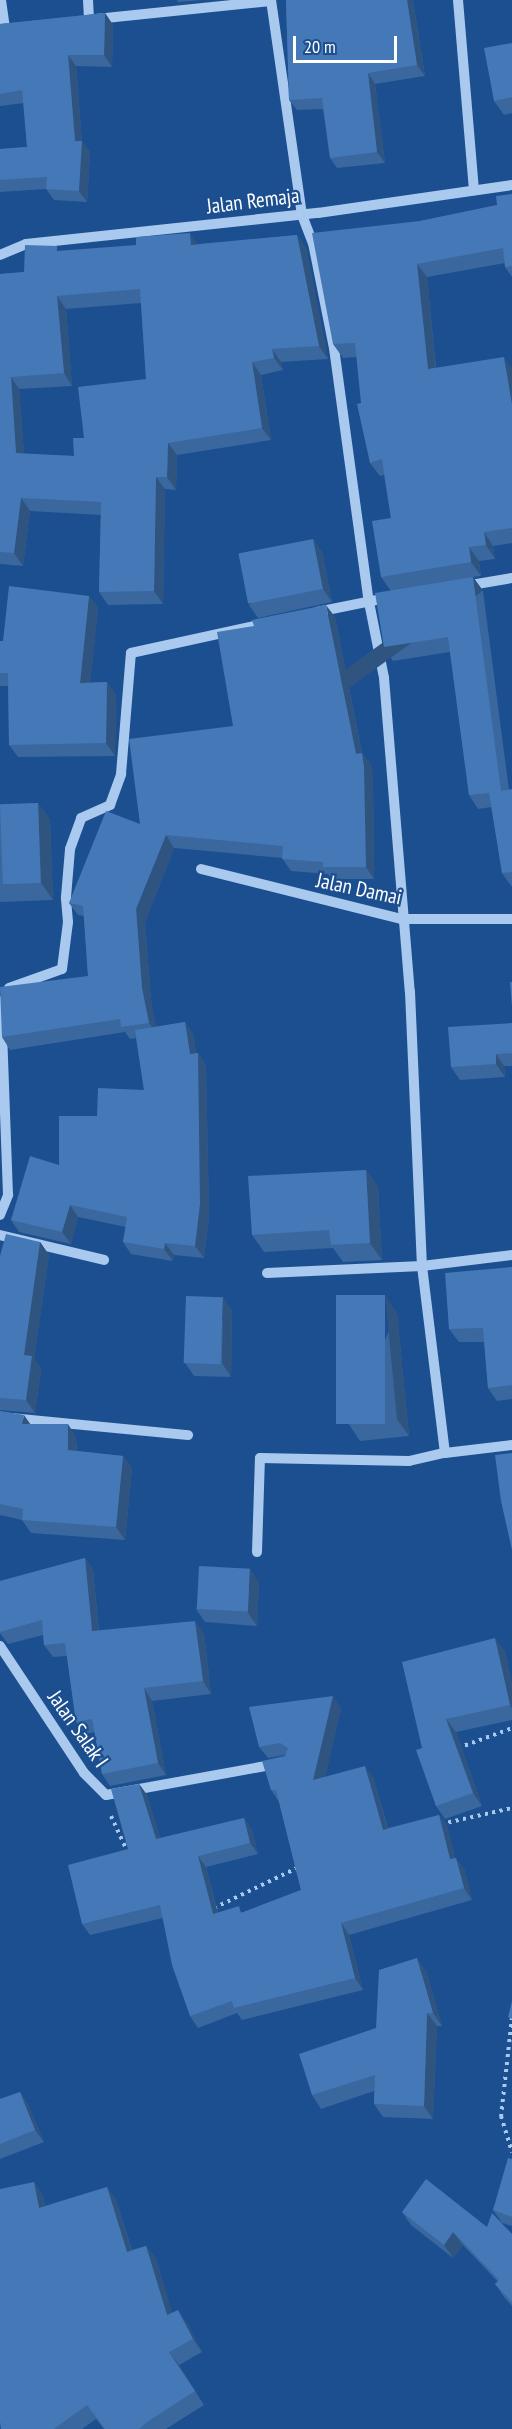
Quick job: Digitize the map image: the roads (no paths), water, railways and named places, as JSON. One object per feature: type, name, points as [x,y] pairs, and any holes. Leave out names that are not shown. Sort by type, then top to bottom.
[{"type":"street","points":[[2,0],[5,28],[26,26]]},
{"type":"street","points":[[88,0],[84,20],[271,0],[302,215],[313,243],[334,348],[369,602],[384,678],[392,751],[402,919],[410,992],[422,1266],[445,1453]]},
{"type":"street","points":[[458,0],[474,190]]},
{"type":"street","name":"Jalan Remaja","points":[[0,255],[26,244],[302,215],[512,185]]},
{"type":"street","points":[[457,587],[512,578]]},
{"type":"street","points":[[300,616],[391,598]]},
{"type":"street","points":[[0,1215],[8,1195],[1,998],[8,988],[62,969],[68,922],[66,897],[70,849],[81,818],[110,805],[121,774],[131,652],[277,621]]},
{"type":"street","name":"Jalan Damai","points":[[201,869],[402,919],[512,919]]},
{"type":"street","points":[[0,1236],[104,1260]]},
{"type":"street","points":[[267,1273],[422,1266],[512,1255]]},
{"type":"street","points":[[0,1417],[188,1435]]},
{"type":"street","points":[[257,1552],[260,1458],[409,1461],[445,1453],[512,1445]]},
{"type":"street","name":"Jalan Salak I","points":[[0,1646],[50,1724],[99,1791],[116,1796],[289,1762]]}]
